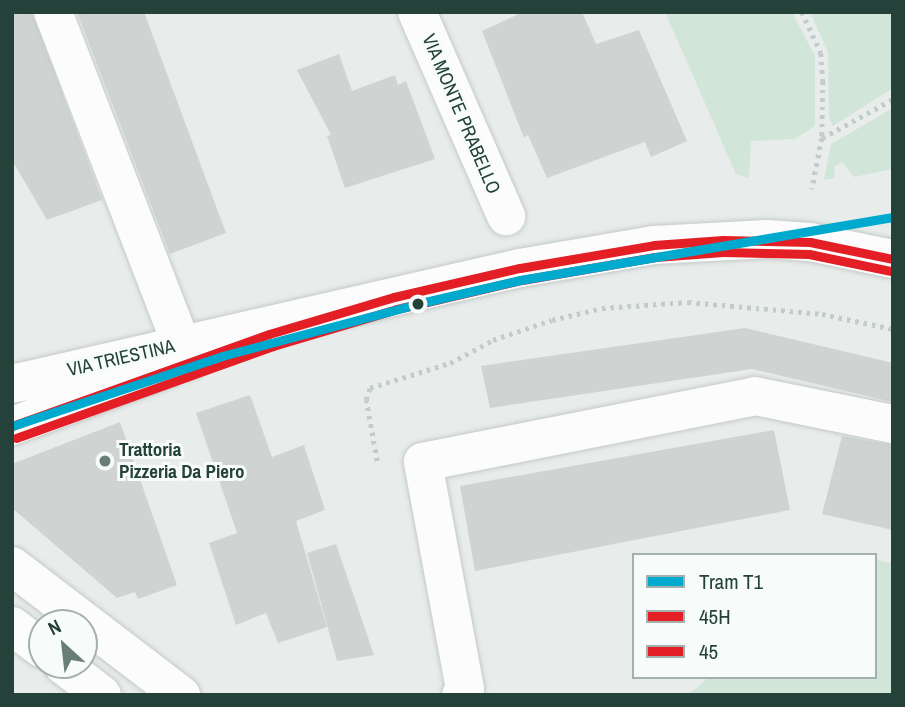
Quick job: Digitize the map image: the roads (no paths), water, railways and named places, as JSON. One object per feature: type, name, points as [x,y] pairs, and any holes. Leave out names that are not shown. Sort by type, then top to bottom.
[{"type":"street","points":[[53,12],[185,352]]},
{"type":"street","name":"VIA MONTE PRABELLO","points":[[417,12],[506,216]]},
{"type":"street","name":"VIA TRIESTINA","points":[[12,384],[75,369],[185,352],[394,297],[520,268],[654,245],[723,240],[810,242],[893,259]]},
{"type":"street","points":[[810,242],[893,245]]},
{"type":"street","name":"VIA TRIESTINA","points":[[12,426],[185,352]]},
{"type":"street","points":[[12,403],[75,369]]},
{"type":"street","points":[[461,695],[465,689],[423,463],[755,396],[893,424]]},
{"type":"street","points":[[12,566],[181,695]]},
{"type":"street","points":[[12,626],[28,638]]},
{"type":"street","points":[[81,679],[102,695]]},
{"type":"tram line","name":"T1","points":[[12,426],[222,356],[425,302],[520,280],[893,217]]},
{"type":"place","name":"Trattoria Pizzeria Da Piero","points":[[105,461]]}]
